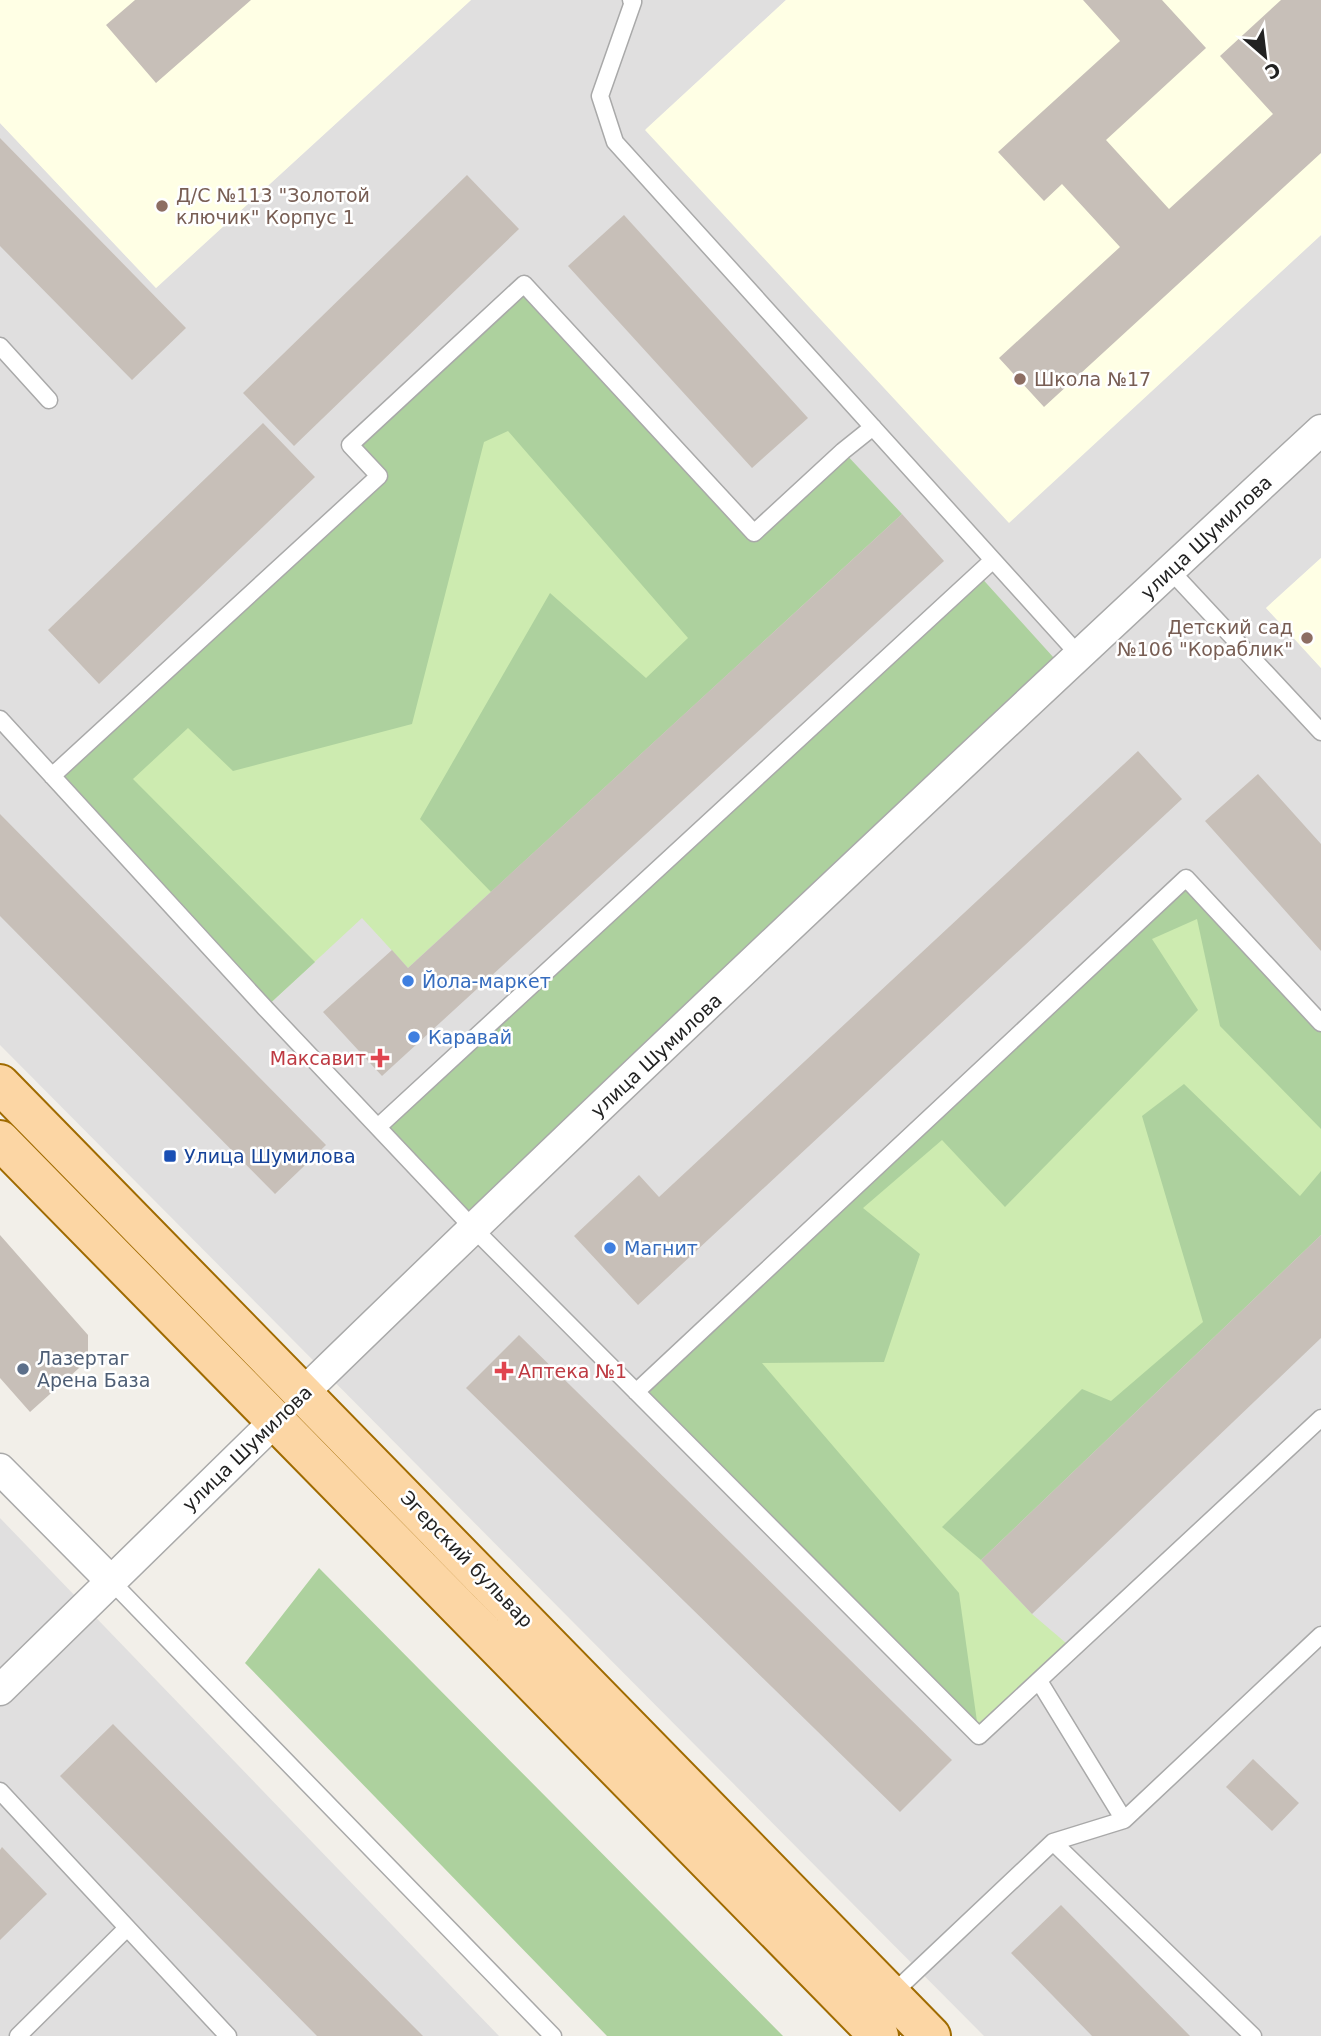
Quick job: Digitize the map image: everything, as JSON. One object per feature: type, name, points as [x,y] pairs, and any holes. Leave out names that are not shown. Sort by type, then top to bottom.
[{"type":"main road","name":"Эгерский бульвар","points":[[0,1084],[302,1394],[407,1497],[931,2036]]},
{"type":"main road","name":"Эгерский бульвар","points":[[0,1140],[872,2029]]},
{"type":"main road","name":"улица Шумилова","points":[[275,1421],[302,1394]]},
{"type":"main road","points":[[872,2029],[891,1995]]},
{"type":"street","name":"улица Шумилова","points":[[302,1394],[473,1228],[1078,654],[1321,430]]},
{"type":"street","name":"улица Шумилова","points":[[0,1690],[275,1421]]},
{"type":"street","points":[[0,1469],[111,1581]]},
{"type":"lane","points":[[631,0],[633,2],[600,96],[615,142],[1078,654]]},
{"type":"lane","points":[[52,776],[379,476],[350,445],[524,284],[754,533],[873,427]]},
{"type":"lane","points":[[0,346],[48,400]]},
{"type":"lane","points":[[379,1126],[993,560]]},
{"type":"lane","points":[[1170,570],[1321,732]]},
{"type":"lane","points":[[0,719],[473,1228],[979,1736],[1321,1418]]},
{"type":"lane","points":[[636,1392],[1186,878],[1321,1023]]},
{"type":"lane","points":[[111,1581],[553,2036]]},
{"type":"lane","points":[[891,1995],[1053,1842],[1124,1820],[1321,1635]]},
{"type":"lane","points":[[1039,1681],[1124,1820]]},
{"type":"lane","points":[[0,1791],[228,2036]]},
{"type":"lane","points":[[1053,1842],[1253,2036]]},
{"type":"lane","points":[[18,2036],[127,1928]]},
{"type":"shaded area","name":"Д/С №113 \"Золотой ключик\" Корпус 1","points":[[0,0],[471,0],[156,288],[0,123]]},
{"type":"shaded area","points":[[471,0],[786,0],[646,129],[1009,522],[1321,235],[1321,558],[1266,608],[1321,668],[1321,2036],[984,2036],[0,1045],[0,123],[156,288]]},
{"type":"shaded area","name":"Школа №17","points":[[786,0],[1321,0],[1321,235],[1009,523],[645,130]]},
{"type":"shaded area","name":"Детский сад №106 \"Кораблик\"","points":[[1321,558],[1321,668],[1266,608]]},
{"type":"shaded area","points":[[0,1518],[499,2036],[0,2036]]},
{"type":"green space","points":[[524,284],[754,533],[902,514],[408,968],[362,918],[265,1008],[52,777],[378,477]]},
{"type":"green space","points":[[524,284],[754,533],[843,451],[902,514],[491,892],[420,819],[550,593],[646,678],[688,638],[508,431],[484,442],[412,724],[233,771],[188,728],[133,779],[315,962],[265,1008],[52,777],[378,477],[350,445]]},
{"type":"green space","points":[[978,574],[1063,668],[473,1228],[379,1126]]},
{"type":"green space","points":[[1186,878],[1321,1021],[1321,1235],[981,1560],[1032,1614],[1073,1649],[979,1736],[636,1392]]},
{"type":"green space","points":[[1186,878],[1321,1023],[1321,1129],[1220,1026],[1197,919],[1152,939],[1198,1010],[1005,1207],[942,1140],[863,1208],[920,1254],[884,1362],[762,1363],[959,1593],[979,1736],[636,1392]]},
{"type":"green space","points":[[1184,1084],[1300,1196],[1321,1171],[1321,1235],[981,1560],[942,1527],[1082,1389],[1111,1401],[1203,1322],[1142,1116]]},
{"type":"green space","points":[[319,1568],[783,2036],[607,2036],[245,1663]]},
{"type":"building","points":[[135,0],[251,0],[156,83],[106,25]]},
{"type":"building","points":[[1083,0],[1162,0],[1206,48],[1106,140],[1169,209],[1273,114],[1220,56],[1281,0],[1321,0],[1321,153],[1044,407],[999,358],[1120,247],[1062,184],[1044,201],[998,152],[1120,41]]},
{"type":"building","points":[[0,138],[186,328],[132,380],[0,246]]},
{"type":"building","points":[[467,175],[519,229],[294,446],[243,393]]},
{"type":"building","points":[[624,215],[808,418],[752,468],[568,266]]},
{"type":"building","points":[[263,423],[315,477],[99,684],[48,630]]},
{"type":"building","points":[[902,514],[944,561],[382,1076],[323,1012],[392,950],[408,968]]},
{"type":"building","points":[[1138,751],[1182,799],[638,1305],[574,1236],[639,1175],[659,1197]]},
{"type":"building","points":[[1258,774],[1321,844],[1321,951],[1205,821]]},
{"type":"building","points":[[0,814],[326,1145],[275,1194],[0,916]]},
{"type":"building","points":[[0,1235],[88,1335],[88,1360],[30,1412],[0,1378]]},
{"type":"building","points":[[1321,1235],[1321,1338],[1032,1614],[981,1560]]},
{"type":"building","points":[[519,1335],[952,1760],[900,1812],[466,1388]]},
{"type":"building","points":[[113,1724],[423,2036],[317,2036],[60,1776]]},
{"type":"building","points":[[1253,1759],[1299,1803],[1272,1831],[1226,1787]]},
{"type":"building","points":[[2,1847],[47,1894],[0,1940],[0,1850]]},
{"type":"building","points":[[1061,1905],[1190,2036],[1092,2036],[1011,1953]]},
{"type":"place","name":"Д/С №113 \"Золотой ключик\" Корпус 1","points":[[162,206]]},
{"type":"place","name":"Школа №17","points":[[1020,379]]},
{"type":"place","name":"Детский сад №106 \"Кораблик\"","points":[[1307,638]]},
{"type":"place","name":"Йола-маркет","points":[[408,981]]},
{"type":"place","name":"Каравай","points":[[414,1037]]},
{"type":"place","name":"Максавит","points":[[380,1058]]},
{"type":"place","name":"Улица Шумилова","points":[[170,1156]]},
{"type":"place","name":"Магнит","points":[[610,1248]]},
{"type":"place","name":"Лазертаг Арена База","points":[[23,1369]]},
{"type":"place","name":"Аптека №1","points":[[504,1371]]}]
